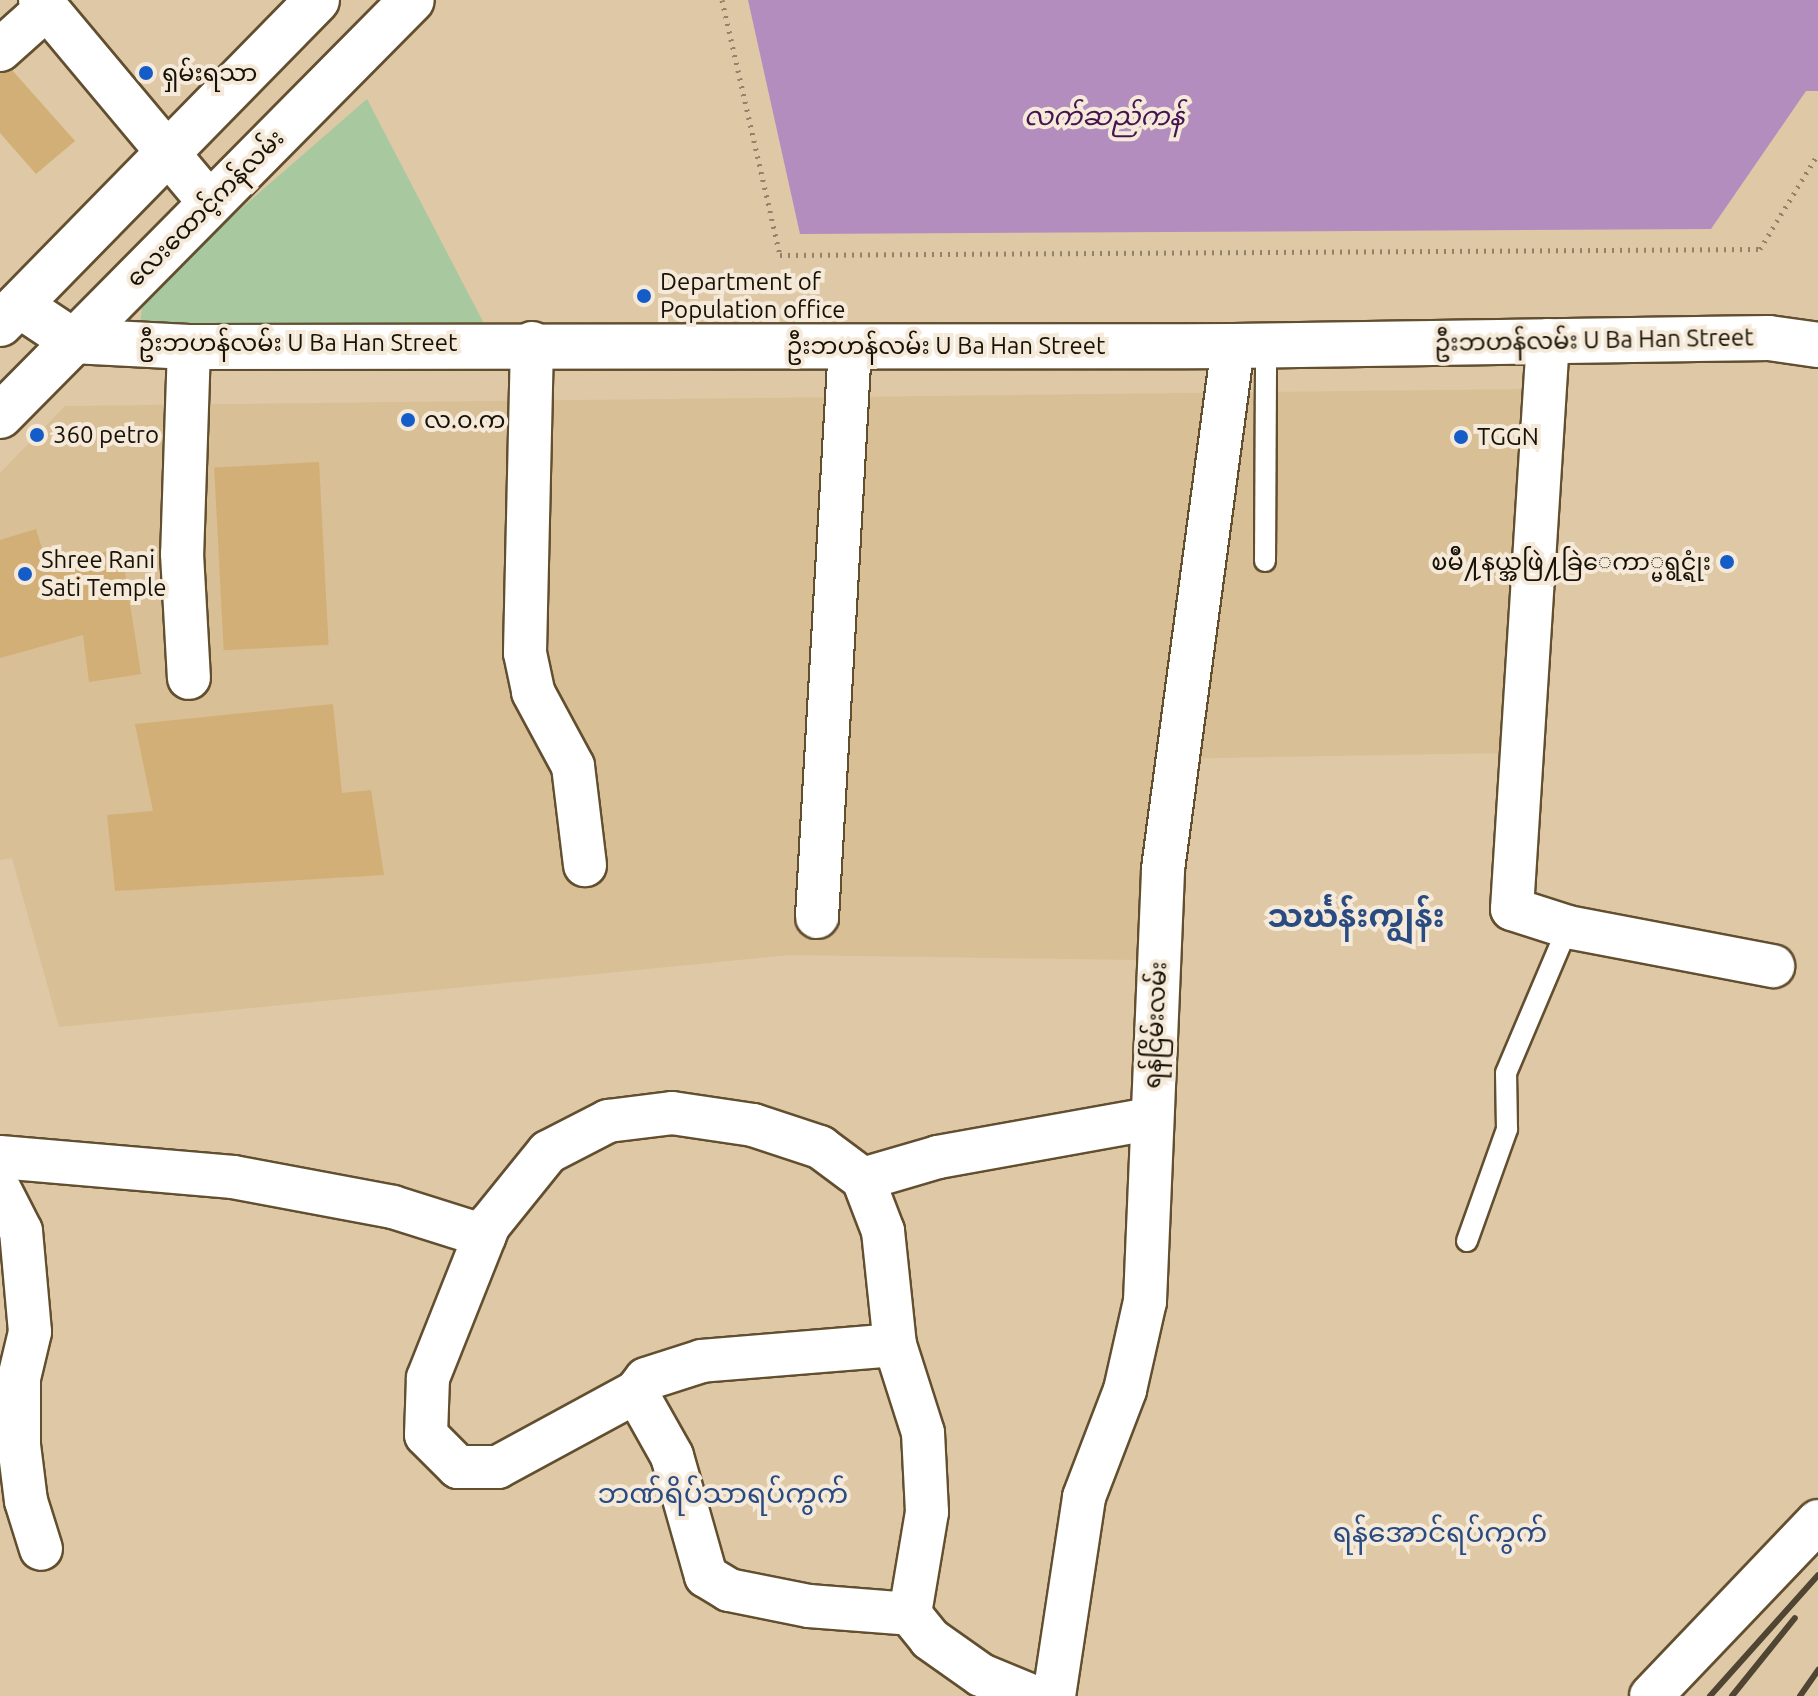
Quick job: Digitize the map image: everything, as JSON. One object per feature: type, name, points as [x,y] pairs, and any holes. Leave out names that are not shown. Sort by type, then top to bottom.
[{"type":"street","points":[[73,341],[10,315],[317,0]]},
{"type":"street","name":"လေးထောင့်ကန်လမ်း","points":[[0,416],[412,0]]},
{"type":"street","points":[[0,50],[44,4],[210,203]]},
{"type":"street","name":"ဦးဘဟန်လမ်း U Ba Han Street","points":[[73,341],[189,347],[532,343],[850,347],[1250,346],[1769,338],[1818,345]]},
{"type":"street","points":[[1548,340],[1512,909],[1568,927],[1773,966]]},
{"type":"street","points":[[532,343],[525,653],[533,692],[573,766],[585,865]]},
{"type":"street","name":"ရန်ငြိမ်းလမ်း","points":[[1054,1696],[1084,1497],[1125,1390],[1145,1301],[1149,1119],[1163,869],[1250,346]]},
{"type":"street","points":[[189,347],[182,554],[189,678]]},
{"type":"street","points":[[817,917],[850,347]]},
{"type":"street","points":[[895,1345],[702,1361],[646,1379],[636,1392],[498,1467],[458,1467],[426,1435],[428,1378],[485,1236],[548,1152],[608,1121],[672,1113],[753,1125],[820,1147],[863,1179],[883,1231],[895,1345],[923,1433],[927,1512],[910,1614]]},
{"type":"street","points":[[863,1179],[938,1157],[1149,1119]]},
{"type":"street","points":[[0,1157],[233,1177],[393,1207],[485,1236]]},
{"type":"street","points":[[0,1190],[21,1231],[30,1332],[19,1378],[11,1470],[41,1549]]},
{"type":"street","points":[[636,1392],[672,1456],[706,1576],[729,1590],[809,1606],[910,1614],[930,1639],[981,1675],[1032,1696]]},
{"type":"street","points":[[1651,1696],[1818,1521]]},
{"type":"lane","points":[[1250,346],[1265,561]]},
{"type":"lane","points":[[1467,1241],[1507,1129],[1506,1073],[1568,927]]},
{"type":"path","points":[[722,0],[780,255],[1760,249],[1818,154]]},
{"type":"shaded area","points":[[1529,389],[1506,753],[1160,759],[1141,960],[789,955],[59,1027],[12,858],[0,860],[0,473],[65,406]]},
{"type":"green space","points":[[367,99],[491,337],[140,324],[144,293]]},
{"type":"water","name":"လက်ဆည်ကန်","points":[[748,0],[1818,0],[1818,91],[1806,91],[1711,229],[800,234]]},
{"type":"building","points":[[12,70],[75,141],[36,174],[0,133],[0,73]]},
{"type":"building","points":[[319,462],[329,645],[224,650],[214,467]]},
{"type":"building","points":[[36,529],[48,568],[121,547],[141,674],[89,682],[83,635],[0,658],[0,540]]},
{"type":"building","points":[[333,704],[342,793],[371,790],[384,875],[115,891],[107,815],[153,811],[135,724]]},
{"type":"railway","points":[[1710,1696],[1818,1575]]},
{"type":"railway","points":[[1732,1696],[1795,1618]]},
{"type":"railway","points":[[1800,1696],[1818,1670]]},
{"type":"place","name":"ရှမ်းရသာ","points":[[146,73]]},
{"type":"place","name":"Department of Population office","points":[[644,296]]},
{"type":"place","name":"လ.၀.က","points":[[408,420]]},
{"type":"place","name":"360 petro","points":[[37,435]]},
{"type":"place","name":"TGGN","points":[[1461,437]]},
{"type":"place","name":"ၿမိဳ႔နယ္အဖြဲ႔ခြဲေကာ္မရွင္ရုံး","points":[[1727,562]]},
{"type":"place","name":"Shree Rani Sati Temple","points":[[25,574]]},
{"type":"district","name":"သင်္ဃန်းကျွန်း","points":[[1356,915]]},
{"type":"district","name":"ဘဏ်ရိပ်သာရပ်ကွက်","points":[[723,1493]]},
{"type":"district","name":"ရန်အောင်ရပ်ကွက်","points":[[1440,1532]]}]
